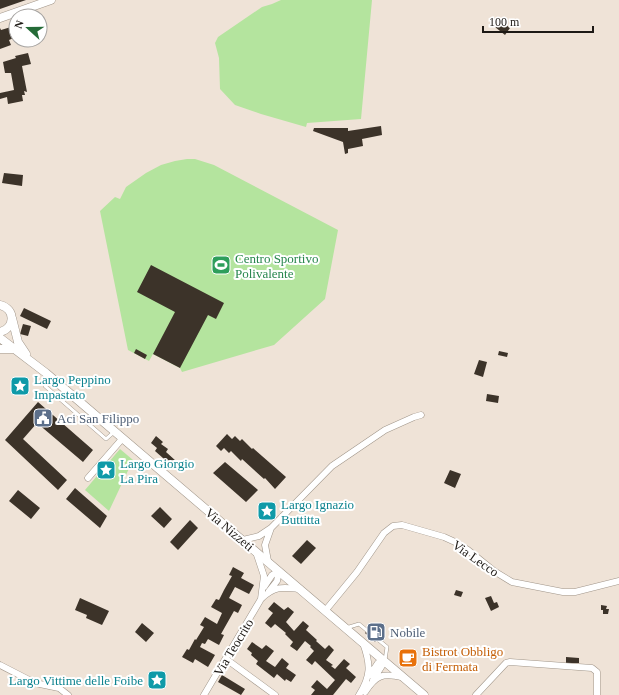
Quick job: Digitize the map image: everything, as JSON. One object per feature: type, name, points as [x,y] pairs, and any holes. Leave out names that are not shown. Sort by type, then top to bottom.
[{"type":"street","points":[[0,18],[51,0]]},
{"type":"street","points":[[0,298],[4,306],[11,313],[18,342],[21,348],[34,364]]},
{"type":"street","points":[[12,318],[11,324],[3,331],[0,338],[34,364]]},
{"type":"street","points":[[0,349],[15,349]]},
{"type":"street","name":"Via Nizzeti","points":[[34,364],[268,561],[424,695]]},
{"type":"street","points":[[243,540],[258,536],[270,528],[332,466],[385,430],[421,415]]},
{"type":"street","points":[[88,478],[122,438]]},
{"type":"street","name":"Via Lecco","points":[[325,611],[357,572],[384,533],[388,529],[398,525],[444,537],[455,542],[468,550],[494,571],[512,582],[563,592],[575,592],[619,581]]},
{"type":"street","points":[[268,561],[266,544],[270,528]]},
{"type":"street","points":[[256,551],[264,576],[266,590]]},
{"type":"street","points":[[266,590],[277,581],[279,571]]},
{"type":"street","points":[[266,590],[286,587],[301,590]]},
{"type":"street","name":"Via Teocrito","points":[[204,695],[266,590]]},
{"type":"street","points":[[362,642],[368,663],[370,680],[363,695]]},
{"type":"street","points":[[226,659],[275,695]]},
{"type":"street","points":[[359,695],[385,662]]},
{"type":"street","points":[[476,695],[506,663],[510,662],[592,668],[598,672],[597,695]]},
{"type":"street","points":[[0,665],[35,683],[59,688],[68,695]]},
{"type":"street","points":[[370,680],[388,675],[402,677]]},
{"type":"lane","points":[[345,628],[359,624],[387,647],[385,662]]},
{"type":"green space","points":[[281,0],[372,0],[361,119],[307,123],[306,127],[235,105],[220,89],[219,58],[215,43],[218,37],[262,7]]},
{"type":"green space","name":"Centro Sportivo Polivalente","points":[[187,159],[195,159],[214,165],[338,230],[325,299],[274,345],[182,372],[180,368],[153,354],[149,361],[128,350],[100,211],[115,197],[120,199],[126,187],[146,173],[161,165]]},
{"type":"green space","points":[[120,449],[133,460],[109,511],[85,490]]},
{"type":"building","points":[[0,0],[26,0],[0,9]]},
{"type":"building","points":[[500,20],[510,28],[505,35],[495,27]]},
{"type":"building","points":[[0,28],[1,30],[8,28],[8,46],[0,49]]},
{"type":"building","points":[[28,53],[31,64],[22,66],[27,92],[24,91],[25,95],[22,95],[23,101],[8,104],[7,97],[0,99],[0,93],[14,90],[11,73],[5,73],[3,62],[16,58],[15,56]]},
{"type":"building","points":[[381,126],[382,135],[362,139],[363,146],[348,149],[348,153],[345,154],[343,142],[313,131],[314,128],[348,128],[348,131]]},
{"type":"building","points":[[4,173],[23,175],[22,186],[2,183]]},
{"type":"building","points":[[151,265],[224,303],[216,319],[208,315],[180,368],[153,354],[175,312],[137,292]]},
{"type":"building","points":[[24,308],[51,321],[47,329],[20,316]]},
{"type":"building","points":[[23,324],[31,326],[28,336],[20,334]]},
{"type":"building","points":[[136,349],[147,355],[145,359],[134,353]]},
{"type":"building","points":[[499,351],[508,353],[507,357],[498,355]]},
{"type":"building","points":[[479,360],[487,362],[483,377],[474,374]]},
{"type":"building","points":[[487,394],[499,396],[498,403],[486,401]]},
{"type":"building","points":[[38,402],[93,450],[83,462],[37,423],[23,439],[67,480],[58,490],[5,440]]},
{"type":"building","points":[[227,434],[232,439],[235,436],[240,441],[242,439],[286,477],[275,489],[265,478],[264,479],[242,459],[241,461],[231,451],[229,453],[224,448],[221,451],[216,446]]},
{"type":"building","points":[[156,436],[163,442],[161,444],[168,449],[166,452],[176,461],[172,466],[155,451],[157,448],[151,443]]},
{"type":"building","points":[[225,462],[258,490],[246,502],[213,473]]},
{"type":"building","points":[[450,470],[461,474],[455,488],[444,483]]},
{"type":"building","points":[[75,488],[107,516],[100,528],[66,499]]},
{"type":"building","points":[[18,490],[40,508],[31,519],[9,501]]},
{"type":"building","points":[[160,507],[172,519],[164,528],[151,516]]},
{"type":"building","points":[[190,520],[198,528],[178,550],[170,542]]},
{"type":"building","points":[[307,540],[316,548],[301,564],[292,556]]},
{"type":"building","points":[[233,567],[244,573],[241,578],[254,585],[249,594],[235,587],[229,598],[242,605],[238,613],[234,611],[221,634],[224,635],[219,645],[208,639],[205,644],[202,643],[200,647],[215,655],[208,667],[195,659],[193,663],[182,657],[187,649],[189,650],[204,627],[200,625],[205,617],[217,624],[222,613],[211,607],[216,599],[219,600],[232,576],[229,575]]},
{"type":"building","points":[[456,590],[463,592],[461,597],[454,595]]},
{"type":"building","points":[[491,596],[494,603],[497,602],[499,607],[491,611],[485,598]]},
{"type":"building","points":[[80,598],[109,611],[102,625],[86,618],[87,615],[75,610]]},
{"type":"building","points":[[274,602],[284,610],[288,607],[294,612],[286,622],[294,631],[303,621],[309,626],[306,630],[317,640],[316,641],[325,649],[329,645],[334,650],[326,660],[333,665],[331,666],[335,669],[344,659],[350,664],[346,668],[356,677],[351,683],[346,679],[333,695],[311,695],[315,690],[311,687],[317,680],[327,689],[335,680],[315,661],[312,665],[306,660],[314,651],[305,641],[297,651],[290,646],[293,642],[285,634],[286,633],[275,624],[271,628],[265,623],[273,613],[268,609]]},
{"type":"building","points":[[601,605],[607,606],[606,609],[609,609],[608,614],[603,614]]},
{"type":"building","points":[[142,623],[154,633],[146,642],[135,632]]},
{"type":"building","points":[[373,625],[383,633],[375,642],[365,633]]},
{"type":"building","points":[[252,642],[262,649],[266,645],[274,651],[266,661],[275,667],[282,658],[289,664],[286,668],[296,675],[291,682],[286,679],[285,681],[277,674],[274,678],[256,664],[258,661],[247,649]]},
{"type":"building","points":[[566,657],[579,658],[579,663],[566,663]]},
{"type":"building","points":[[222,675],[245,689],[241,695],[218,682]]},
{"type":"place","name":"Centro Sportivo Polivalente","points":[[221,265]]},
{"type":"place","name":"Largo Peppino Impastato","points":[[20,386]]},
{"type":"place","name":"Aci San Filippo","points":[[43,418]]},
{"type":"place","name":"Largo Giorgio La Pira","points":[[106,470]]},
{"type":"place","name":"Largo Ignazio Buttitta","points":[[267,511]]},
{"type":"place","name":"Nobile","points":[[376,632]]},
{"type":"place","name":"Bistrot Obbligo di Fermata","points":[[408,658]]},
{"type":"place","name":"Largo Vittime delle Foibe","points":[[157,680]]}]
